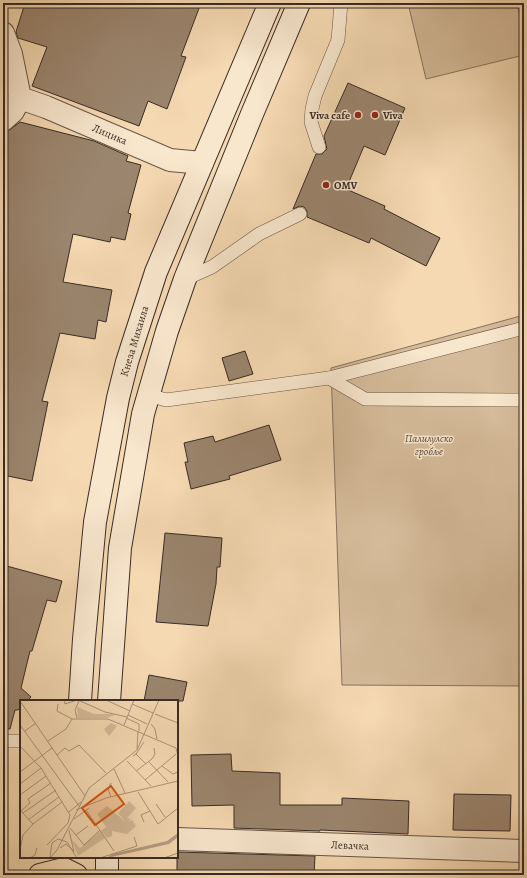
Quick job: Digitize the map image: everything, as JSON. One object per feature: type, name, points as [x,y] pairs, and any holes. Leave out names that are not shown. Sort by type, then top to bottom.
[{"type":"main road","name":"Кнеза Михаила","points":[[80,700],[95,522],[118,398],[127,362],[156,272],[270,3]]},
{"type":"main road","points":[[109,700],[120,548],[143,414],[166,331],[185,279],[299,3]]},
{"type":"main road","points":[[3,33],[10,54],[20,98],[13,111],[3,120]]},
{"type":"main road","name":"Лицика","points":[[20,98],[46,107],[170,160],[202,163]]},
{"type":"main road","name":"Левачка","points":[[178,839],[524,851]]},
{"type":"main road","points":[[31,875],[41,858]]},
{"type":"main road","points":[[107,858],[107,875]]},
{"type":"main road","points":[[40,875],[64,869],[76,875]]},
{"type":"lane","points":[[319,147],[311,122],[312,109],[315,96],[338,40],[341,3]]},
{"type":"lane","points":[[185,279],[212,267],[259,234],[300,214]]},
{"type":"lane","points":[[149,395],[166,400],[329,378],[524,328]]},
{"type":"lane","points":[[329,378],[365,399],[524,400]]},
{"type":"lane","points":[[3,741],[20,741]]},
{"type":"green space","points":[[408,3],[517,3],[524,33],[524,55],[426,79]]},
{"type":"green space","name":"Палилулско гробље","points":[[524,315],[524,686],[342,685],[331,368]]},
{"type":"building","points":[[25,3],[201,3],[181,56],[186,57],[167,109],[148,101],[139,126],[32,86],[47,47],[18,38],[16,32]]},
{"type":"building","points":[[348,83],[405,108],[385,155],[364,146],[346,189],[385,206],[384,209],[440,238],[426,266],[371,238],[369,243],[307,217],[307,211],[304,207],[300,206],[293,209],[316,154],[322,154],[327,149],[324,136]]},
{"type":"building","points":[[20,122],[94,141],[128,156],[126,161],[141,165],[128,213],[131,214],[125,240],[111,237],[110,242],[73,234],[63,282],[112,290],[106,322],[98,320],[95,339],[60,333],[42,401],[48,402],[32,481],[3,475],[3,138],[5,132]]},
{"type":"building","points":[[245,351],[253,374],[229,381],[222,358]]},
{"type":"building","points":[[269,425],[281,460],[229,476],[230,479],[191,489],[185,462],[188,462],[184,443],[213,436],[215,442]]},
{"type":"building","points":[[165,533],[222,538],[220,567],[217,567],[216,584],[208,626],[156,622]]},
{"type":"building","points":[[3,565],[62,581],[56,602],[47,600],[32,651],[30,651],[21,688],[31,697],[28,700],[20,700],[20,708],[15,710],[10,729],[3,728]]},
{"type":"building","points":[[149,675],[187,682],[183,701],[144,700]]},
{"type":"building","points":[[231,754],[232,771],[280,773],[280,805],[342,805],[342,798],[409,801],[408,834],[234,828],[234,805],[192,806],[191,755]]},
{"type":"building","points":[[454,794],[511,795],[510,831],[453,830]]},
{"type":"building","points":[[178,852],[315,856],[314,875],[177,875]]},
{"type":"place","name":"Viva cafe","points":[[358,115]]},
{"type":"place","name":"Viva","points":[[375,115]]},
{"type":"place","name":"OMV","points":[[326,185]]}]
